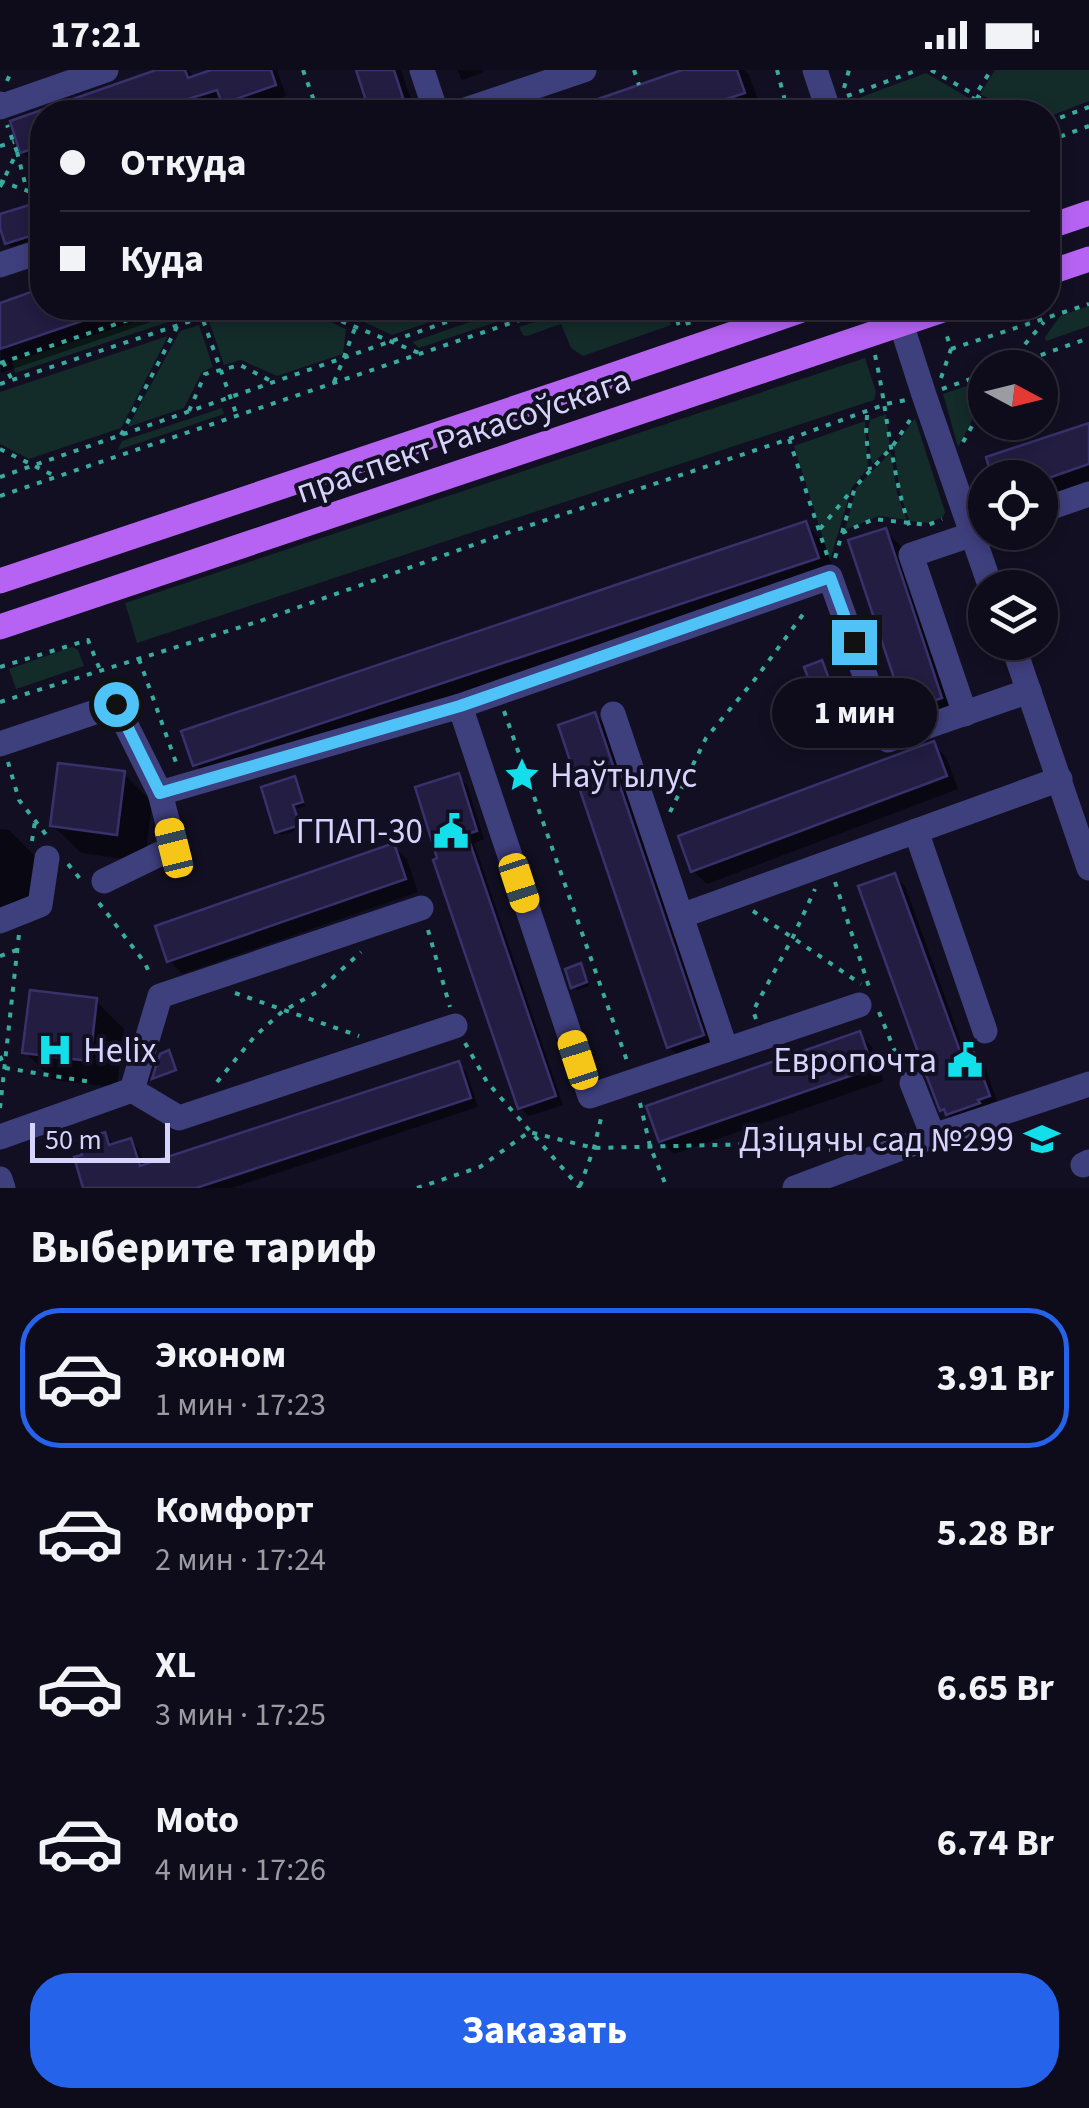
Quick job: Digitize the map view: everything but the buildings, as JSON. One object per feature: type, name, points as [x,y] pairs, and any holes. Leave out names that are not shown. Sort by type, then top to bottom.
[{"type":"main road","points":[[1060,223],[1089,213]]},
{"type":"main road","points":[[1060,270],[1089,259]]},
{"type":"main road","name":"праспект Ракасоўскага","points":[[0,581],[773,320]]},
{"type":"main road","name":"праспект Ракасоўскага","points":[[0,628],[886,320]]},
{"type":"lane","points":[[0,106],[106,70]]},
{"type":"lane","points":[[422,70],[432,100]]},
{"type":"lane","points":[[495,100],[584,70]]},
{"type":"lane","points":[[815,70],[825,100]]},
{"type":"lane","points":[[0,265],[30,255]]},
{"type":"lane","points":[[899,320],[968,516]]},
{"type":"lane","points":[[1058,505],[1089,494]]},
{"type":"lane","points":[[965,714],[912,555],[968,535]]},
{"type":"lane","points":[[172,789],[460,706],[830,577],[888,740],[1029,691]]},
{"type":"lane","points":[[1018,660],[1089,868]]},
{"type":"lane","points":[[1,744],[116,704],[172,789],[174,848],[96,890]]},
{"type":"lane","points":[[460,706],[590,1096],[867,1003]]},
{"type":"lane","points":[[613,714],[726,1050]]},
{"type":"lane","points":[[682,916],[1060,779]]},
{"type":"lane","points":[[916,831],[986,1031]]},
{"type":"lane","points":[[11,917],[40,905],[50,852]]},
{"type":"lane","points":[[132,1090],[160,996],[421,908]]},
{"type":"lane","points":[[132,1090],[178,1118],[456,1026]]},
{"type":"lane","points":[[912,1083],[932,1136]]},
{"type":"lane","points":[[794,1188],[932,1136],[1089,1084]]},
{"type":"lane","points":[[0,1137],[132,1090]]},
{"type":"lane","points":[[0,1179],[3,1188]]},
{"type":"path","points":[[303,70],[314,100]]},
{"type":"path","points":[[634,70],[640,85]]},
{"type":"path","points":[[777,70],[785,100]]},
{"type":"path","points":[[849,70],[841,98],[918,70]]},
{"type":"path","points":[[931,70],[982,100]]},
{"type":"path","points":[[972,100],[992,70]]},
{"type":"path","points":[[0,106],[28,191]]},
{"type":"path","points":[[1060,118],[1089,107]]},
{"type":"path","points":[[1060,136],[1089,126]]},
{"type":"path","points":[[0,146],[14,142]]},
{"type":"path","points":[[17,152],[1,184],[28,191]]},
{"type":"path","points":[[1060,314],[1089,304]]},
{"type":"path","points":[[12,380],[2,363],[129,320]]},
{"type":"path","points":[[0,384],[193,320]]},
{"type":"path","points":[[203,320],[237,416]]},
{"type":"path","points":[[339,320],[419,353]]},
{"type":"path","points":[[334,383],[357,320]]},
{"type":"path","points":[[0,477],[451,320]]},
{"type":"path","points":[[0,496],[516,320]]},
{"type":"path","points":[[677,320],[679,326],[697,320]]},
{"type":"path","points":[[947,320],[951,349],[937,390],[968,380]]},
{"type":"path","points":[[951,349],[1041,320]]},
{"type":"path","points":[[1020,350],[1045,320]]},
{"type":"path","points":[[120,435],[178,325]]},
{"type":"path","points":[[1054,350],[1089,338]]},
{"type":"path","points":[[875,355],[892,447]]},
{"type":"path","points":[[188,411],[205,374],[240,364],[273,382]]},
{"type":"path","points":[[0,702],[260,621],[886,404]]},
{"type":"path","points":[[867,412],[870,470]]},
{"type":"path","points":[[820,530],[892,447],[916,412]]},
{"type":"path","points":[[958,452],[968,434]]},
{"type":"path","points":[[790,439],[832,570],[855,487]]},
{"type":"path","points":[[0,449],[57,476]]},
{"type":"path","points":[[842,533],[874,519],[928,525],[948,512],[968,528]]},
{"type":"path","points":[[655,836],[670,814],[706,738],[809,606]]},
{"type":"path","points":[[0,667],[88,640],[100,672]]},
{"type":"path","points":[[139,660],[172,789]]},
{"type":"path","points":[[498,692],[634,1081],[650,1146],[667,1188]]},
{"type":"path","points":[[1,744],[19,800],[35,820],[50,852],[96,890],[145,964],[160,996]]},
{"type":"path","points":[[35,820],[50,852]]},
{"type":"path","points":[[732,898],[871,992],[828,862]]},
{"type":"path","points":[[761,1038],[753,1011],[828,862]]},
{"type":"path","points":[[421,908],[456,1026],[487,1082],[579,1188],[594,1148],[608,1090]]},
{"type":"path","points":[[0,1108],[17,950],[11,917]]},
{"type":"path","points":[[213,1106],[214,1085],[255,1036],[284,1011],[317,992],[366,948]]},
{"type":"path","points":[[0,956],[17,950]]},
{"type":"path","points":[[235,994],[361,1036]]},
{"type":"path","points":[[867,1003],[912,1083]]},
{"type":"path","points":[[0,1056],[5,1068]]},
{"type":"path","points":[[5,1068],[94,1082]]},
{"type":"path","points":[[417,1188],[480,1166],[529,1132],[594,1148],[757,1144],[840,1169]]},
{"type":"green space","points":[[995,70],[1089,70],[1089,101],[1060,112],[1060,100],[991,100],[980,94]]},
{"type":"green space","points":[[926,73],[969,98],[968,100],[853,100]]},
{"type":"green space","points":[[1089,306],[1089,326],[1046,341],[1060,316]]},
{"type":"green space","points":[[140,320],[174,320],[15,373],[12,362]]},
{"type":"green space","points":[[326,320],[346,329],[343,354],[277,376],[241,360],[224,365],[209,321]]},
{"type":"green space","points":[[360,320],[436,320],[392,335]]},
{"type":"green space","points":[[476,320],[499,321],[419,348],[412,342]]},
{"type":"green space","points":[[541,320],[669,320],[671,325],[583,356],[571,348],[561,324],[527,336],[519,327]]},
{"type":"green space","points":[[199,325],[213,367],[202,372],[184,408],[128,427],[180,331]]},
{"type":"green space","points":[[168,336],[121,428],[29,459],[0,444],[0,392]]},
{"type":"green space","points":[[865,358],[876,392],[874,400],[137,643],[125,603]]},
{"type":"green space","points":[[968,386],[968,428],[958,447],[943,394]]},
{"type":"green space","points":[[222,408],[224,414],[118,450],[122,441]]},
{"type":"green space","points":[[886,414],[890,447],[872,464],[870,420]]},
{"type":"green space","points":[[915,418],[945,512],[943,517],[928,523],[909,521],[900,492],[894,447]]},
{"type":"green space","points":[[865,421],[868,468],[852,487],[830,560],[794,446]]},
{"type":"green space","points":[[891,452],[897,493],[907,520],[879,516],[845,530],[856,488]]},
{"type":"green space","points":[[72,647],[78,650],[84,666],[16,689],[9,669]]},
{"type":"place","name":"Наўтылус","points":[[522,775]]},
{"type":"place","name":"ГПАП-30","points":[[451,831]]},
{"type":"place","name":"Helix","points":[[55,1050]]},
{"type":"place","name":"Европочта","points":[[965,1060]]},
{"type":"place","name":"Дзіцячы сад №299","points":[[1042,1139]]},
{"type":"route","points":[[116,704],[160,793],[460,706],[830,577],[854,642]]}]
